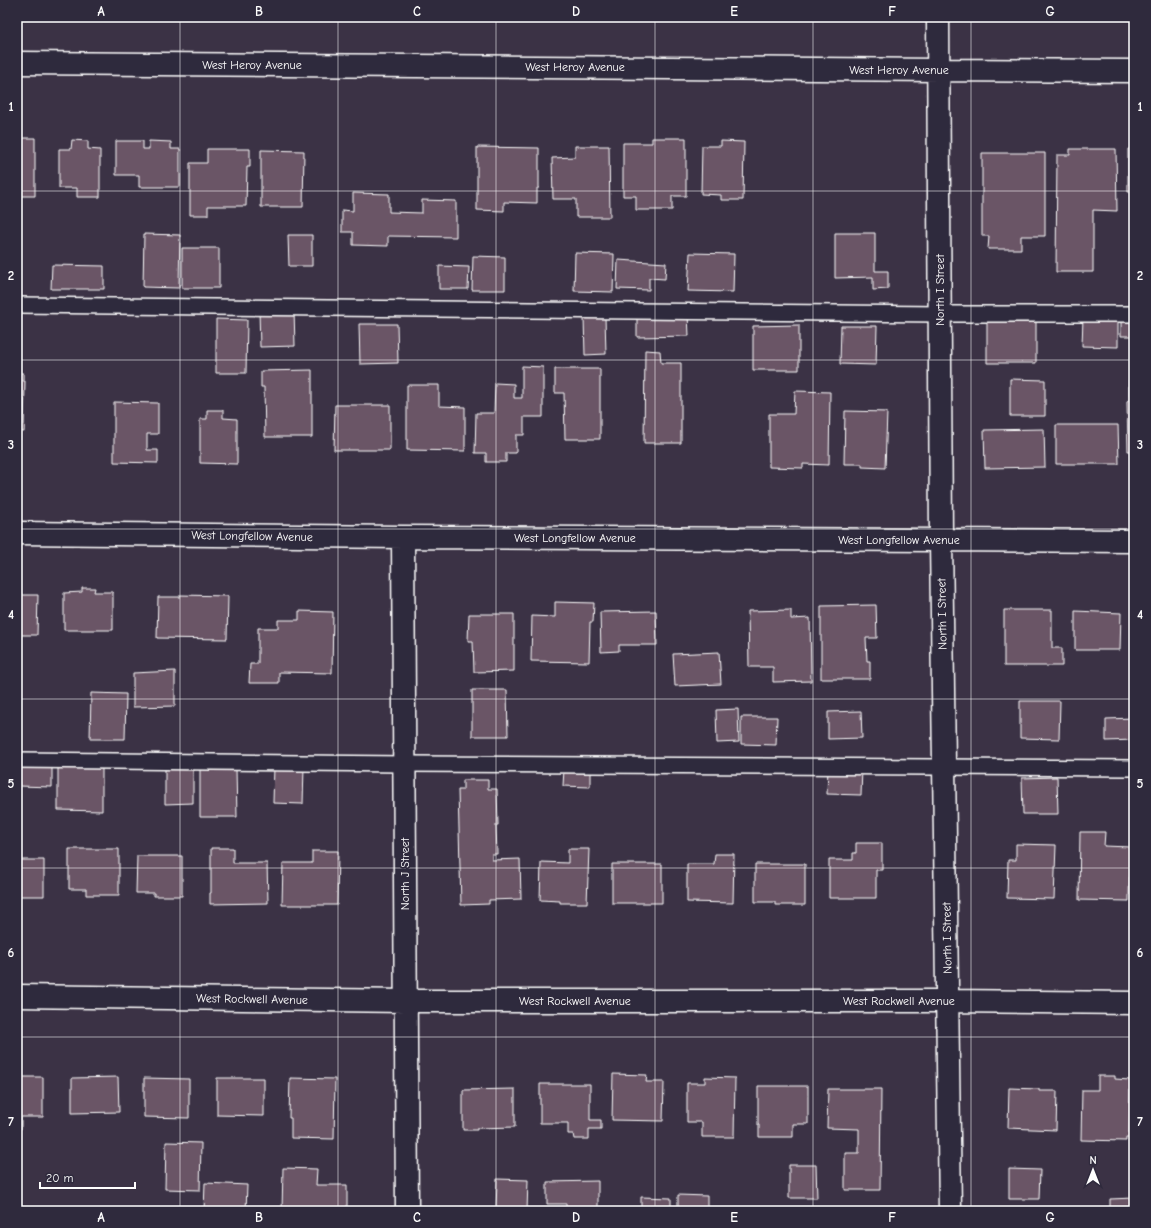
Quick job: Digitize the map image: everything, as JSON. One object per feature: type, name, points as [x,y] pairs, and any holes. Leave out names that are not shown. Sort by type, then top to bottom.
[{"type":"street","name":"North I Street","points":[[938,17],[941,540],[950,1211]]},
{"type":"street","name":"West Heroy Avenue","points":[[17,63],[1134,71]]},
{"type":"street","name":"West Longfellow Avenue","points":[[17,533],[403,537],[1134,541]]},
{"type":"street","name":"North J Street","points":[[403,537],[407,1211]]},
{"type":"street","name":"West Rockwell Avenue","points":[[17,996],[406,1001],[948,1001],[1134,1003]]},
{"type":"lane","points":[[17,305],[940,314],[1134,314]]},
{"type":"lane","points":[[17,760],[404,764],[1134,768]]},
{"type":"building","points":[[17,138],[35,138],[35,196],[17,196]]},
{"type":"building","points":[[652,138],[686,138],[686,196],[672,196],[672,210],[636,210],[636,196],[623,196],[623,143],[652,143]]},
{"type":"building","points":[[72,140],[88,141],[88,149],[100,150],[100,197],[77,197],[77,188],[59,188],[59,149],[71,149]]},
{"type":"building","points":[[116,141],[143,141],[143,149],[149,149],[149,141],[171,142],[171,149],[180,149],[180,187],[139,187],[139,175],[116,175]]},
{"type":"building","points":[[721,141],[744,142],[743,200],[721,200],[721,195],[701,194],[702,146],[721,146]]},
{"type":"building","points":[[575,146],[609,146],[610,217],[576,217],[576,199],[553,199],[552,158],[575,157]]},
{"type":"building","points":[[477,147],[539,148],[539,188],[537,188],[537,203],[504,202],[504,211],[477,210]]},
{"type":"building","points":[[207,149],[250,149],[250,167],[247,167],[246,206],[208,206],[208,215],[190,215],[190,163],[207,163]]},
{"type":"building","points":[[1070,149],[1116,149],[1117,211],[1093,210],[1093,272],[1056,272],[1057,155],[1070,155]]},
{"type":"building","points":[[1128,149],[1134,149],[1134,192],[1128,192]]},
{"type":"building","points":[[261,150],[304,151],[303,207],[261,207]]},
{"type":"building","points":[[982,153],[1045,153],[1045,236],[1021,236],[1021,249],[988,249],[989,236],[982,236]]},
{"type":"building","points":[[353,193],[389,194],[389,212],[422,213],[422,200],[456,201],[456,237],[388,236],[388,246],[353,245],[353,232],[342,232],[342,210],[353,211]]},
{"type":"building","points":[[835,233],[875,233],[875,271],[888,271],[888,289],[873,290],[873,277],[835,278]]},
{"type":"building","points":[[144,234],[180,235],[179,288],[143,287]]},
{"type":"building","points":[[288,235],[312,235],[312,266],[289,266]]},
{"type":"building","points":[[182,248],[219,248],[219,288],[182,288]]},
{"type":"building","points":[[575,253],[614,254],[613,292],[574,291]]},
{"type":"building","points":[[690,253],[734,254],[733,292],[688,291]]},
{"type":"building","points":[[473,256],[505,257],[505,290],[472,290]]},
{"type":"building","points":[[618,260],[666,263],[665,279],[649,278],[649,290],[617,289]]},
{"type":"building","points":[[52,265],[104,266],[104,289],[51,289]]},
{"type":"building","points":[[439,266],[469,267],[468,289],[439,289]]},
{"type":"building","points":[[294,310],[295,346],[260,347],[259,311]]},
{"type":"building","points":[[688,314],[689,336],[637,337],[637,315]]},
{"type":"building","points":[[1121,316],[1134,316],[1134,336],[1121,336]]},
{"type":"building","points":[[605,317],[606,354],[585,355],[584,318]]},
{"type":"building","points":[[1083,318],[1118,318],[1118,347],[1082,346]]},
{"type":"building","points":[[216,319],[247,320],[246,373],[216,373]]},
{"type":"building","points":[[987,322],[1036,322],[1036,363],[987,363]]},
{"type":"building","points":[[359,324],[397,324],[398,363],[360,364]]},
{"type":"building","points":[[799,325],[799,370],[753,370],[753,326]]},
{"type":"building","points":[[841,326],[877,326],[876,365],[840,364]]},
{"type":"building","points":[[645,350],[660,351],[661,363],[681,363],[681,443],[644,443]]},
{"type":"building","points":[[522,366],[543,367],[543,417],[524,417],[524,435],[516,435],[516,453],[506,453],[506,462],[486,462],[486,453],[475,453],[476,413],[494,413],[495,383],[514,384],[514,398],[522,398]]},
{"type":"building","points":[[555,369],[600,369],[600,439],[565,439],[564,393],[555,393]]},
{"type":"building","points":[[312,370],[312,437],[265,437],[264,387],[261,387],[261,371]]},
{"type":"building","points":[[17,373],[23,373],[23,381],[25,381],[24,432],[17,431]]},
{"type":"building","points":[[1010,379],[1045,380],[1045,416],[1010,416]]},
{"type":"building","points":[[1129,380],[1134,380],[1134,451],[1128,451],[1127,401],[1129,400]]},
{"type":"building","points":[[407,385],[439,385],[439,406],[465,407],[465,451],[407,450]]},
{"type":"building","points":[[795,391],[830,392],[829,465],[803,464],[803,468],[769,467],[769,414],[794,414]]},
{"type":"building","points":[[114,402],[158,403],[158,434],[147,434],[147,450],[158,450],[158,463],[114,462]]},
{"type":"building","points":[[335,405],[390,405],[390,450],[334,450]]},
{"type":"building","points":[[207,410],[223,410],[223,418],[237,419],[237,464],[200,463],[200,419],[207,419]]},
{"type":"building","points":[[845,411],[887,412],[885,468],[862,467],[862,464],[844,464]]},
{"type":"building","points":[[1056,425],[1118,425],[1119,464],[1056,464]]},
{"type":"building","points":[[1044,429],[1045,467],[985,468],[984,430]]},
{"type":"building","points":[[82,588],[95,588],[94,592],[113,592],[113,630],[64,630],[64,593],[82,592]]},
{"type":"building","points":[[17,595],[38,595],[37,635],[17,635]]},
{"type":"building","points":[[180,595],[228,596],[227,639],[157,638],[158,597],[180,597]]},
{"type":"building","points":[[555,602],[594,603],[593,622],[590,622],[589,662],[531,661],[532,616],[555,617]]},
{"type":"building","points":[[876,605],[877,638],[866,638],[867,661],[870,661],[870,679],[821,679],[821,606]]},
{"type":"building","points":[[791,610],[791,619],[810,618],[811,681],[773,682],[773,667],[749,667],[748,611]]},
{"type":"building","points":[[1004,610],[1052,610],[1052,648],[1062,648],[1062,666],[1004,666]]},
{"type":"building","points":[[299,611],[333,612],[332,673],[279,672],[279,683],[249,683],[250,664],[258,664],[258,628],[278,628],[278,620],[299,620]]},
{"type":"building","points":[[656,611],[657,645],[619,645],[619,651],[601,652],[600,612]]},
{"type":"building","points":[[1075,611],[1121,613],[1120,650],[1075,650]]},
{"type":"building","points":[[469,614],[514,614],[514,671],[474,672],[473,641],[468,641]]},
{"type":"building","points":[[719,652],[721,684],[675,686],[673,654]]},
{"type":"building","points":[[175,671],[175,706],[133,707],[133,673]]},
{"type":"building","points":[[472,690],[507,690],[508,736],[472,736]]},
{"type":"building","points":[[91,693],[126,694],[125,739],[90,739]]},
{"type":"building","points":[[1020,701],[1060,701],[1059,739],[1020,738]]},
{"type":"building","points":[[738,709],[739,742],[717,743],[716,710]]},
{"type":"building","points":[[861,711],[862,738],[828,739],[828,712]]},
{"type":"building","points":[[741,717],[777,717],[776,745],[741,744]]},
{"type":"building","points":[[1134,718],[1134,740],[1106,741],[1106,719]]},
{"type":"building","points":[[20,762],[52,763],[52,787],[19,786]]},
{"type":"building","points":[[58,765],[102,765],[102,811],[58,810]]},
{"type":"building","points":[[274,766],[304,767],[303,804],[273,803]]},
{"type":"building","points":[[165,768],[193,768],[193,803],[165,804]]},
{"type":"building","points":[[828,768],[862,769],[861,795],[827,794]]},
{"type":"building","points":[[200,769],[236,769],[237,817],[200,817]]},
{"type":"building","points":[[564,769],[590,770],[590,787],[563,786]]},
{"type":"building","points":[[1057,777],[1058,814],[1023,814],[1022,778]]},
{"type":"building","points":[[463,780],[488,780],[488,789],[497,789],[497,854],[492,854],[492,860],[520,859],[521,899],[489,900],[489,904],[461,905],[458,790],[463,790]]},
{"type":"building","points":[[1080,832],[1105,832],[1104,846],[1130,847],[1129,901],[1079,900]]},
{"type":"building","points":[[856,843],[882,843],[882,870],[876,870],[876,898],[829,898],[829,860],[853,860],[853,853],[856,853]]},
{"type":"building","points":[[1016,844],[1056,845],[1054,899],[1007,898],[1008,860],[1016,860]]},
{"type":"building","points":[[211,848],[233,848],[233,863],[267,863],[268,903],[210,904]]},
{"type":"building","points":[[69,849],[119,849],[119,895],[86,895],[86,889],[69,889]]},
{"type":"building","points":[[568,849],[589,849],[587,903],[560,903],[560,901],[540,900],[541,862],[568,863]]},
{"type":"building","points":[[312,851],[338,851],[337,905],[282,905],[283,863],[312,863]]},
{"type":"building","points":[[715,854],[734,854],[733,903],[687,902],[687,864],[714,864]]},
{"type":"building","points":[[137,856],[182,856],[182,896],[154,896],[154,893],[136,893]]},
{"type":"building","points":[[17,860],[44,860],[44,896],[17,896]]},
{"type":"building","points":[[612,864],[662,864],[662,903],[612,903]]},
{"type":"building","points":[[755,864],[805,864],[805,905],[775,905],[775,902],[755,902]]},
{"type":"building","points":[[613,1074],[647,1075],[646,1082],[664,1082],[663,1121],[612,1120]]},
{"type":"building","points":[[1098,1076],[1115,1076],[1115,1079],[1130,1080],[1129,1138],[1126,1138],[1126,1141],[1081,1140],[1082,1090],[1098,1090]]},
{"type":"building","points":[[17,1077],[43,1077],[43,1117],[21,1117],[21,1129],[17,1129]]},
{"type":"building","points":[[118,1077],[119,1112],[72,1113],[72,1078]]},
{"type":"building","points":[[705,1077],[735,1078],[734,1137],[702,1137],[702,1122],[687,1122],[687,1083],[705,1083]]},
{"type":"building","points":[[144,1078],[189,1079],[189,1118],[144,1117]]},
{"type":"building","points":[[217,1078],[264,1078],[264,1116],[217,1115]]},
{"type":"building","points":[[290,1078],[335,1079],[334,1139],[291,1138],[291,1118],[289,1118]]},
{"type":"building","points":[[540,1084],[590,1084],[590,1120],[601,1120],[601,1129],[589,1129],[589,1139],[574,1139],[573,1134],[568,1134],[568,1123],[540,1123]]},
{"type":"building","points":[[758,1086],[808,1086],[808,1124],[793,1124],[793,1137],[759,1137]]},
{"type":"building","points":[[1009,1088],[1057,1091],[1056,1130],[1008,1128]]},
{"type":"building","points":[[515,1089],[515,1127],[463,1130],[463,1090]]},
{"type":"building","points":[[828,1089],[881,1089],[880,1190],[845,1190],[845,1153],[859,1153],[859,1129],[827,1128]]},
{"type":"building","points":[[166,1142],[201,1143],[200,1190],[165,1189]]},
{"type":"building","points":[[789,1165],[816,1165],[817,1198],[789,1198]]},
{"type":"building","points":[[283,1168],[317,1169],[316,1185],[347,1185],[347,1211],[282,1211]]},
{"type":"building","points":[[1009,1169],[1040,1170],[1039,1199],[1009,1199]]},
{"type":"building","points":[[497,1179],[528,1180],[527,1211],[496,1211]]},
{"type":"building","points":[[598,1181],[598,1211],[566,1211],[566,1204],[547,1204],[547,1182]]},
{"type":"building","points":[[205,1183],[247,1185],[246,1211],[204,1211]]},
{"type":"building","points":[[678,1195],[707,1196],[707,1211],[678,1211]]},
{"type":"building","points":[[641,1197],[671,1198],[671,1211],[641,1211]]},
{"type":"building","points":[[1134,1198],[1134,1211],[1110,1211],[1110,1199]]}]
